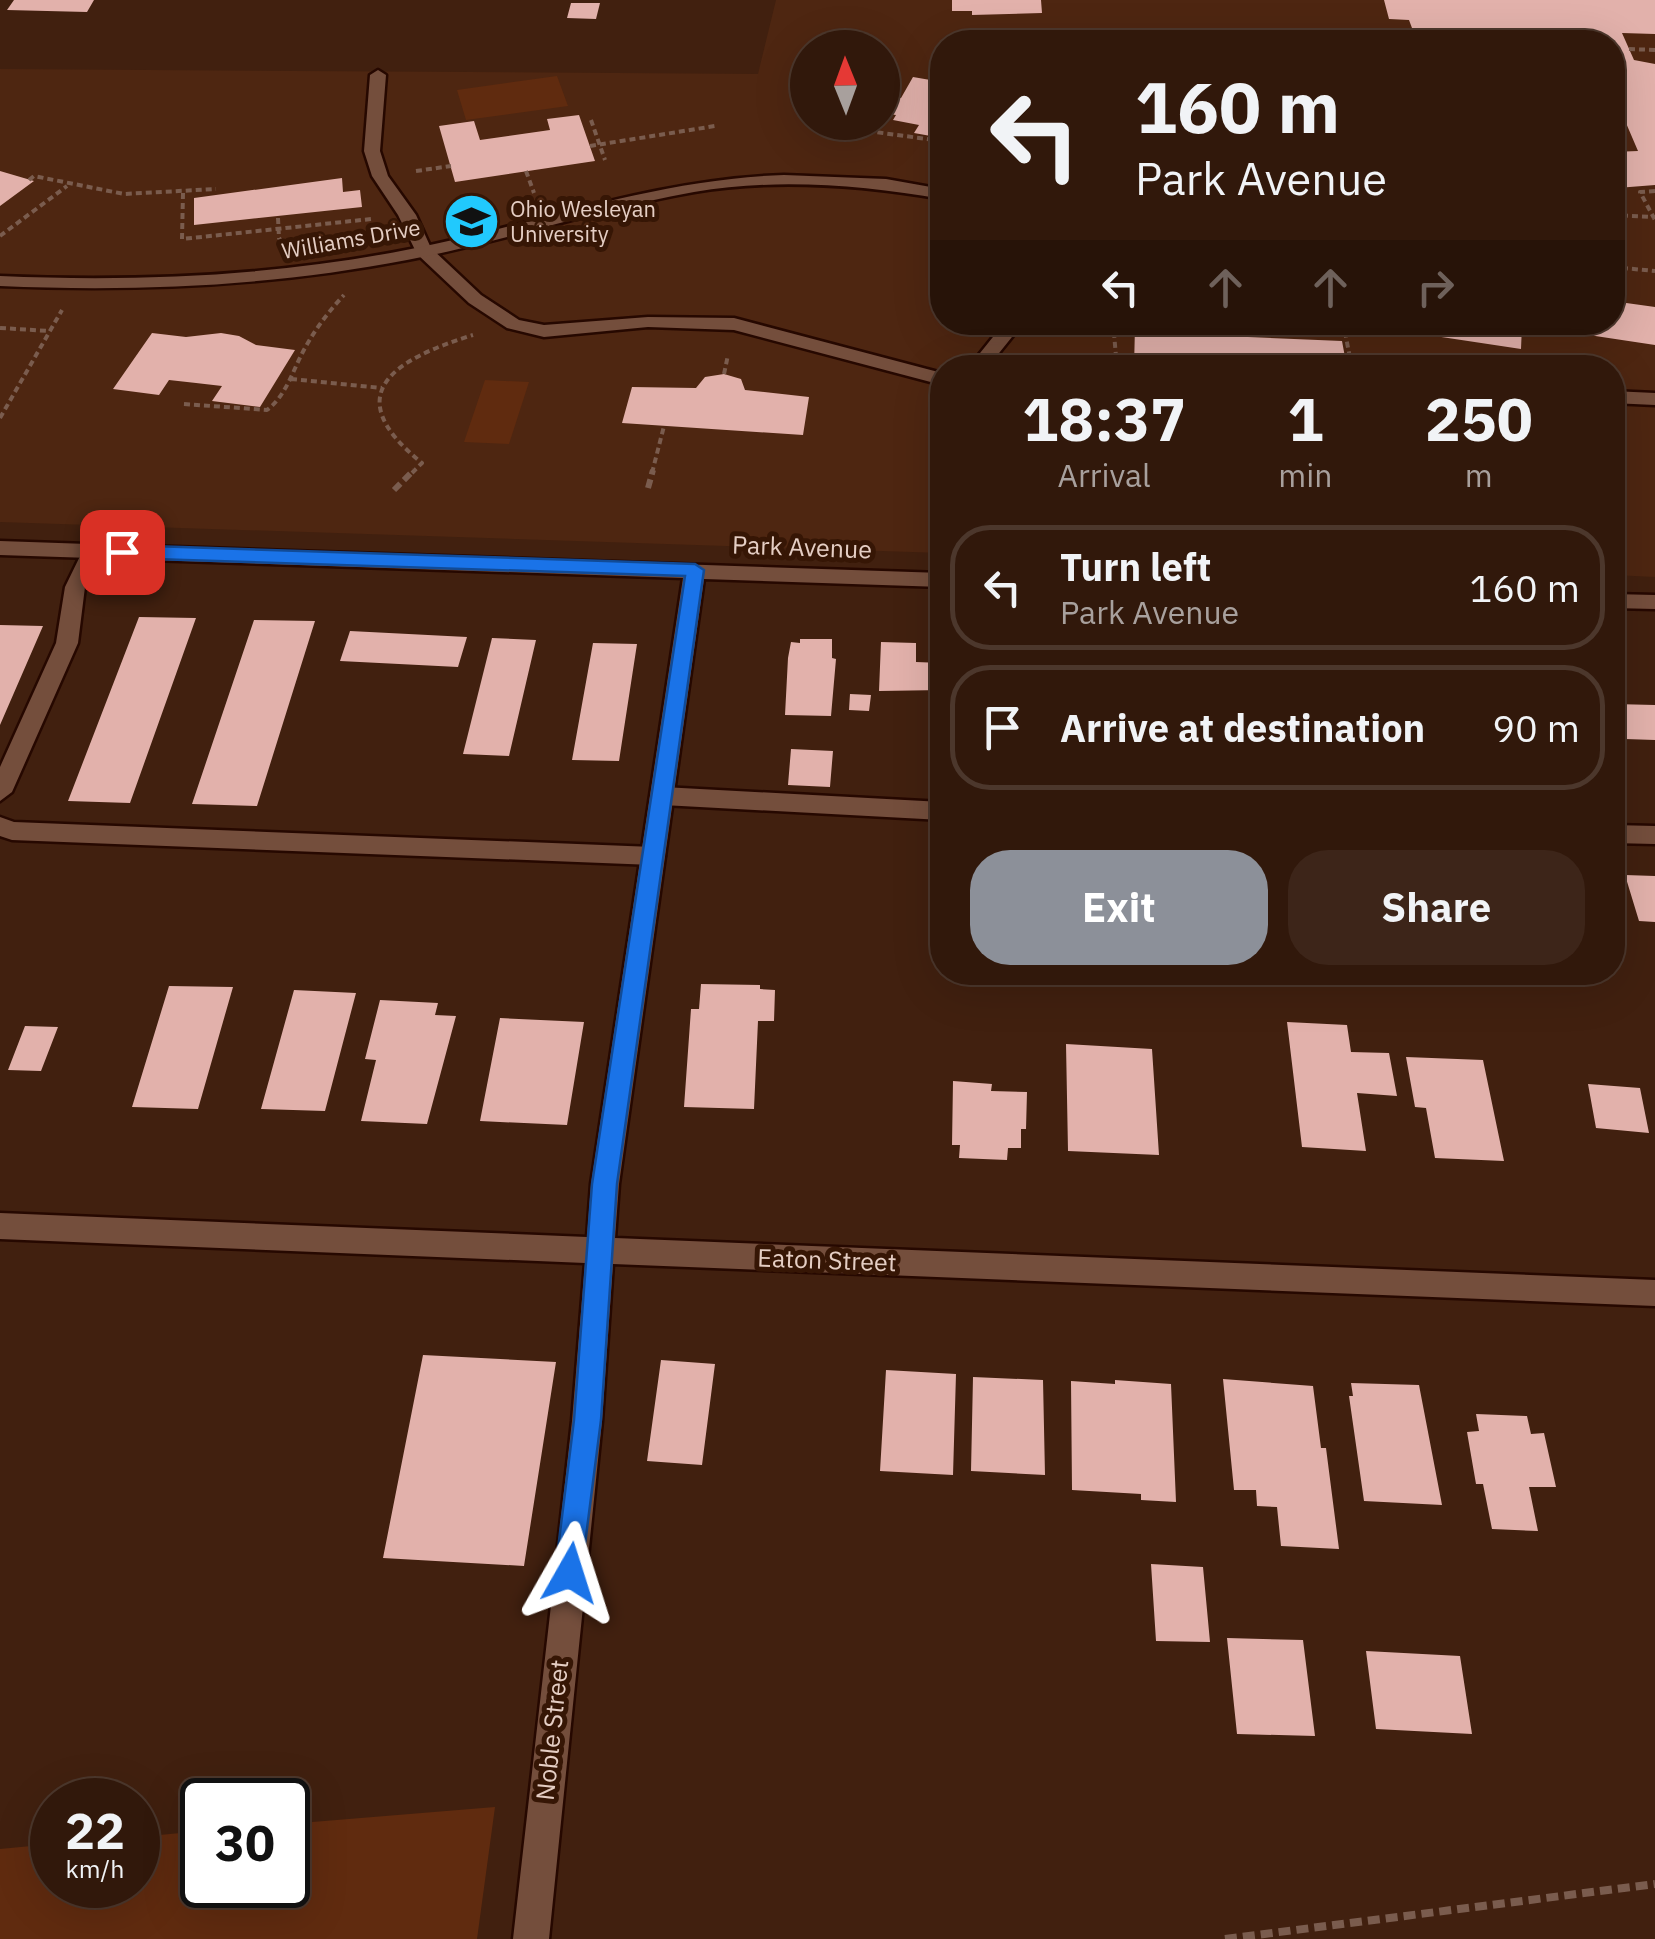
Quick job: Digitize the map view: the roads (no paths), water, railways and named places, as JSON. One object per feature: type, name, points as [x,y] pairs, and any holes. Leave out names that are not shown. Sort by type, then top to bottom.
[{"type":"street","points":[[378,75],[372,151],[380,176],[407,215],[423,250],[475,299],[513,324],[544,331],[648,322],[734,324],[930,376]]},
{"type":"street","name":"Williams Drive","points":[[0,281],[76,286],[204,283],[372,262],[698,186],[804,181],[880,184],[930,192]]},
{"type":"street","points":[[988,355],[1004,335]]},
{"type":"street","points":[[1625,397],[1655,398]]},
{"type":"street","name":"Park Avenue","points":[[0,548],[930,580]]},
{"type":"street","points":[[0,792],[67,643],[75,587],[92,551]]},
{"type":"street","name":"Noble Street","points":[[531,1939],[588,1420],[600,1252],[622,1048],[695,570]]},
{"type":"street","points":[[1625,601],[1655,602]]},
{"type":"street","points":[[663,796],[930,810]]},
{"type":"street","points":[[0,826],[12,831],[653,856]]},
{"type":"street","points":[[1625,834],[1655,835]]},
{"type":"street","name":"Eaton Street","points":[[0,1226],[1655,1294]]},
{"type":"place","name":"Ohio Wesleyan University","points":[[471,222]]}]
